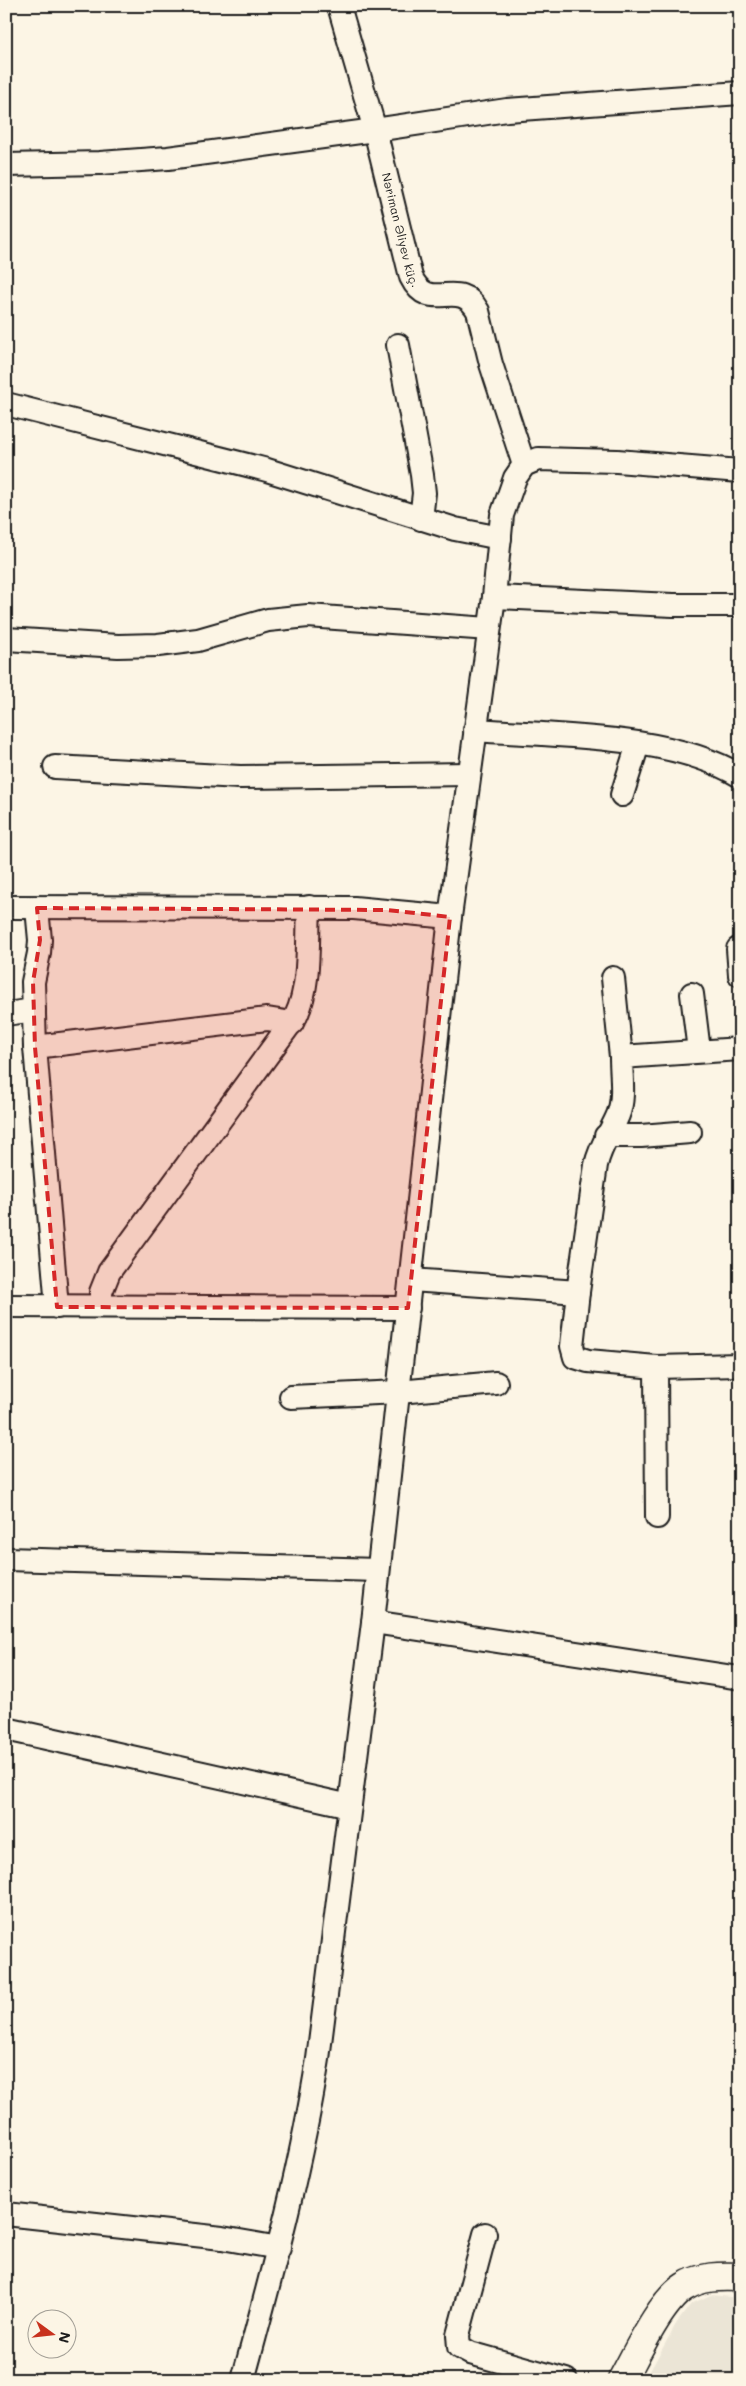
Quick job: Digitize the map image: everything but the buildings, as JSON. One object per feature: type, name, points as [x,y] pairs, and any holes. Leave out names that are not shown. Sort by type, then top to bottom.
[{"type":"street","name":"Nəriman Əliyev küç.","points":[[339,6],[375,130],[411,277],[416,288],[422,293],[430,295],[458,294],[468,297],[474,303],[478,311],[491,364],[524,465]]},
{"type":"street","points":[[6,165],[100,163],[168,158],[507,110],[740,93]]},
{"type":"street","points":[[398,346],[422,475],[424,493],[421,519]]},
{"type":"street","points":[[6,404],[267,470],[455,529],[500,538]]},
{"type":"street","points":[[243,2380],[279,2248],[308,2122],[373,1622],[450,917],[474,730],[494,597],[502,515],[506,499],[515,478],[524,465],[538,459],[551,458],[740,470]]},
{"type":"street","points":[[494,597],[673,605],[740,605]]},
{"type":"street","points":[[6,639],[118,646],[158,646],[198,640],[268,620],[308,616],[489,628]]},
{"type":"street","points":[[474,730],[638,744],[698,758],[723,766],[740,776]]},
{"type":"street","points":[[622,795],[638,744]]},
{"type":"street","points":[[55,767],[240,777],[468,774]]},
{"type":"street","points":[[6,907],[354,908],[450,917]]},
{"type":"street","points":[[101,1306],[100,1292],[109,1272],[292,1023],[302,1004],[309,907]]},
{"type":"street","points":[[36,908],[40,953],[33,982],[35,1047],[57,1307]]},
{"type":"street","points":[[738,949],[740,975]]},
{"type":"street","points":[[613,978],[621,1057],[621,1103],[618,1115],[598,1153],[578,1292],[572,1346],[575,1357],[588,1361],[656,1366],[740,1365]]},
{"type":"street","points":[[692,994],[699,1051]]},
{"type":"street","points":[[6,1014],[34,1010]]},
{"type":"street","points":[[35,1047],[267,1019],[292,1023]]},
{"type":"street","points":[[621,1057],[740,1049]]},
{"type":"street","points":[[606,1136],[640,1136],[690,1132]]},
{"type":"street","points":[[411,1280],[578,1292]]},
{"type":"street","points":[[6,1306],[408,1308]]},
{"type":"street","points":[[656,1366],[656,1517]]},
{"type":"street","points":[[291,1397],[399,1392],[496,1383]]},
{"type":"street","points":[[6,1559],[378,1570]]},
{"type":"street","points":[[373,1622],[740,1678]]},
{"type":"street","points":[[6,1729],[350,1806]]},
{"type":"street","points":[[6,2214],[222,2238],[279,2248]]},
{"type":"street","points":[[485,2234],[458,2335],[459,2347],[470,2353],[566,2380]]},
{"type":"street","points":[[622,2380],[655,2321],[670,2300],[683,2287],[699,2279],[717,2276],[740,2277]]},
{"type":"highlighted area","points":[[37,908],[387,910],[450,917],[408,1308],[57,1307],[35,1047],[33,982],[40,940]]},
{"type":"shaded area","points":[[711,2295],[740,2298],[740,2380],[645,2380],[676,2324],[691,2304]]}]
